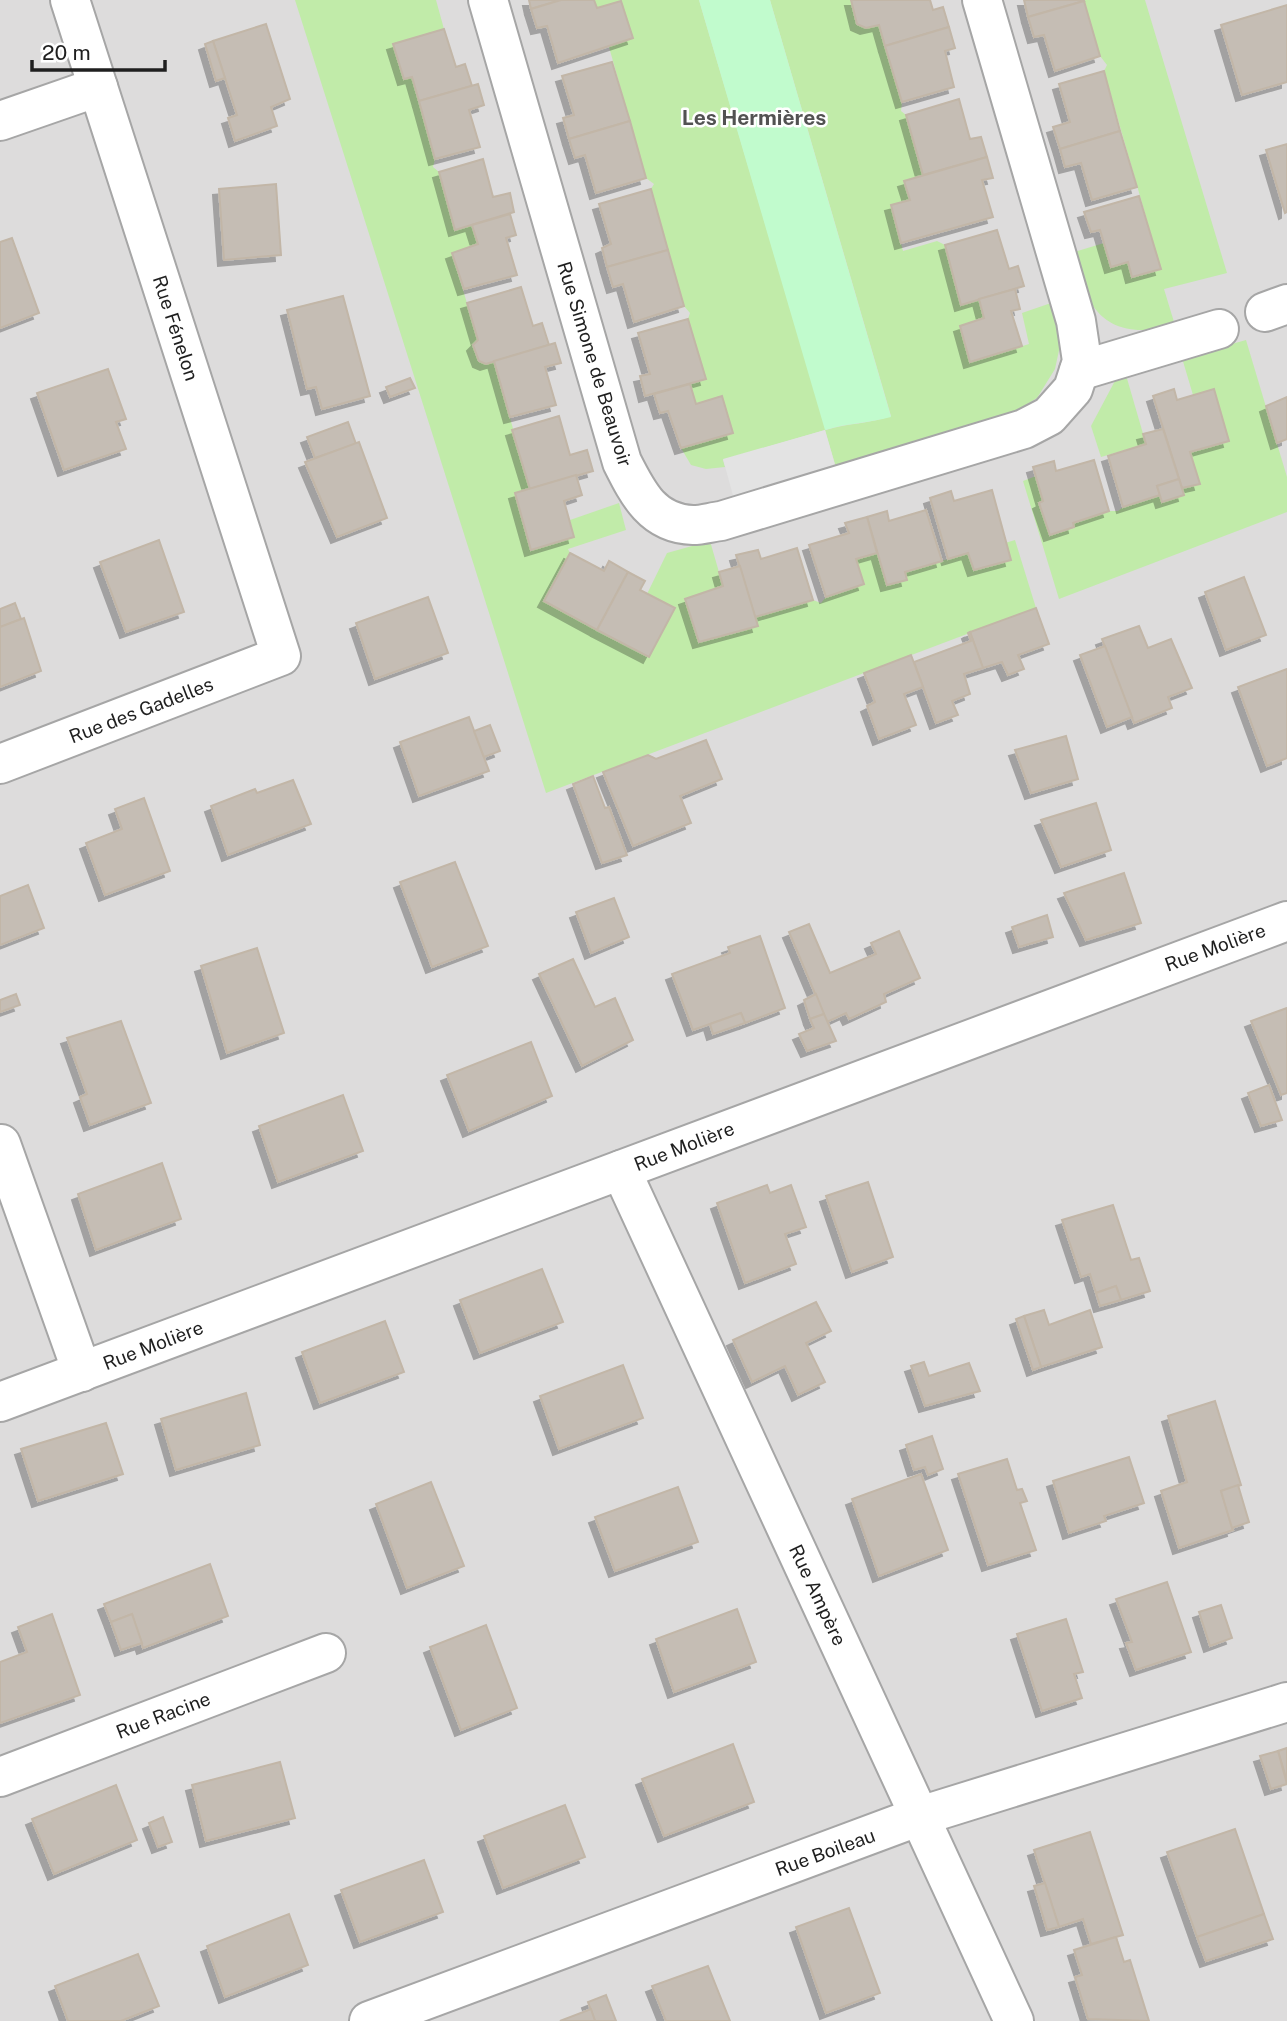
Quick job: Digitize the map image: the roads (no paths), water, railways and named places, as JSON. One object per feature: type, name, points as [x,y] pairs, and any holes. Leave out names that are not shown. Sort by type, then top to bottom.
[{"type":"street","name":"Rue Fénelon","points":[[70,0],[281,656]]},
{"type":"street","name":"Rue Simone de Beauvoir","points":[[488,0],[622,462],[639,496],[662,518],[693,525],[721,521],[1024,429],[1049,415],[1073,389],[1079,371]]},
{"type":"street","points":[[982,0],[1076,321],[1082,361],[1079,371]]},
{"type":"street","points":[[0,121],[98,87]]},
{"type":"street","points":[[1079,371],[1219,329]]},
{"type":"street","name":"Rue des Gadelles","points":[[0,764],[281,656]]},
{"type":"street","name":"Rue Molière","points":[[0,1402],[1287,921]]},
{"type":"street","name":"Rue Molière","points":[[1,1144],[82,1372]]},
{"type":"street","name":"Rue Ampère","points":[[621,1170],[1014,2021]]},
{"type":"street","name":"Rue Racine","points":[[0,1777],[326,1653]]},
{"type":"street","name":"Rue Boileau","points":[[369,2021],[920,1816],[1287,1702]]},
{"type":"district","name":"Les Hermières","points":[[754,117]]}]
